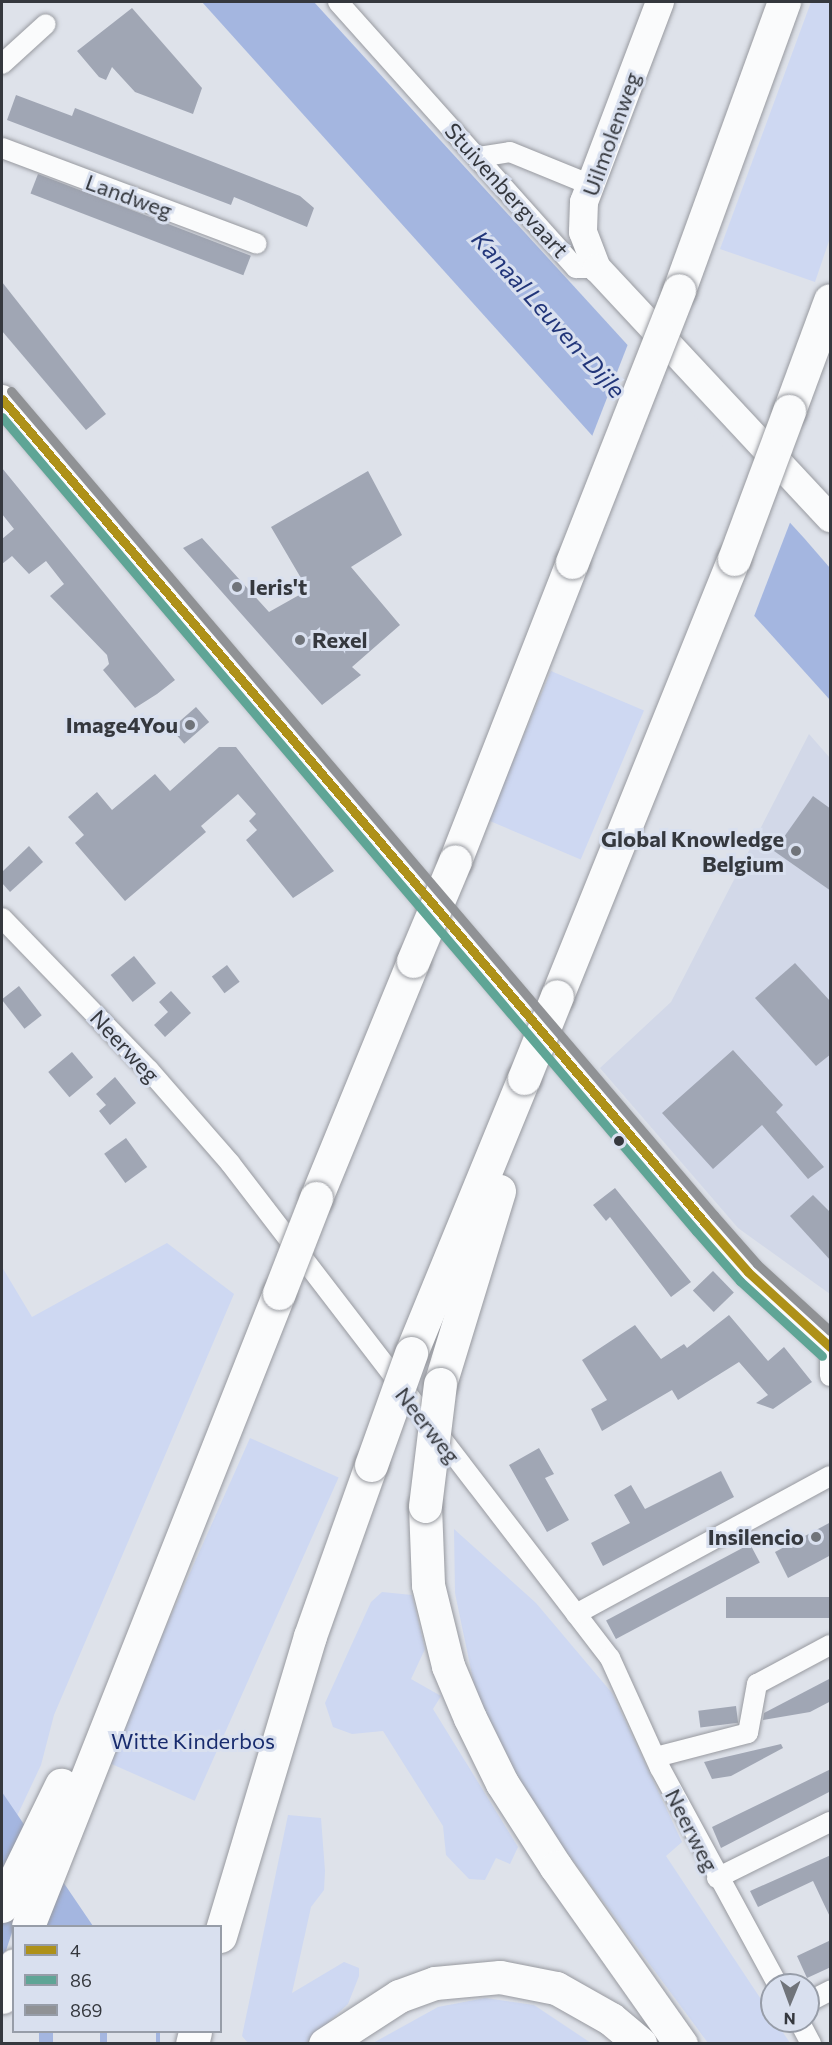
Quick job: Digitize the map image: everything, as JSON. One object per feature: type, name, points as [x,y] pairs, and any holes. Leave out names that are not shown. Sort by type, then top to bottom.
[{"type":"highway","points":[[2,1906],[74,1777],[104,1730],[316,1198],[455,861],[679,290],[784,2]]},
{"type":"highway","points":[[222,1929],[310,1636],[411,1353],[674,713],[831,300]]},
{"type":"highway","points":[[504,1124],[504,1178],[440,1384],[425,1506],[428,1585],[448,1666],[470,1718],[502,1783],[544,1848],[681,2043]]},
{"type":"highway","points":[[28,1925],[74,1777]]},
{"type":"highway","points":[[2,1997],[12,1970]]},
{"type":"highway","points":[[325,2043],[399,1996],[435,1983],[500,1977],[556,1988],[611,2019],[640,2043]]},
{"type":"main road","name":"Uilmolenweg","points":[[597,268],[583,232],[591,185],[660,2]]},
{"type":"main road","name":"Stuivenbergvaart","points":[[597,268],[831,518]]},
{"type":"main road","points":[[3,403],[705,1223],[830,1346]]},
{"type":"street","name":"Stuivenbergvaart","points":[[338,2],[576,268],[597,268]]},
{"type":"street","points":[[2,64],[46,24]]},
{"type":"street","name":"Landweg","points":[[2,148],[257,244]]},
{"type":"street","points":[[479,158],[510,152],[591,185]]},
{"type":"street","name":"Neerweg","points":[[2,918],[149,1070],[230,1163],[610,1658],[656,1757],[717,1878],[771,1973]]},
{"type":"street","points":[[830,1346],[831,1377]]},
{"type":"street","points":[[576,1614],[831,1476]]},
{"type":"street","points":[[656,1757],[748,1733],[757,1684],[831,1645]]},
{"type":"street","points":[[717,1878],[831,1822]]},
{"type":"shaded area","points":[[809,734],[830,758],[830,1294],[738,1228],[600,1068],[671,1002]]},
{"type":"green space","points":[[811,2],[830,2],[830,238],[815,282],[720,249]]},
{"type":"green space","points":[[551,671],[644,710],[581,860],[488,820]]},
{"type":"green space","points":[[167,1243],[234,1294],[54,1715],[41,1765],[17,1816],[2,1792],[2,1267],[32,1317]]},
{"type":"green space","name":"Witte Kinderbos","points":[[250,1438],[339,1477],[195,1801],[106,1761]]},
{"type":"green space","points":[[454,1529],[536,1603],[612,1693],[682,1842],[666,1856],[760,1998],[760,2033],[783,2033],[790,2043],[708,2043],[557,1839],[537,1822],[475,1689],[455,1593]]},
{"type":"green space","points":[[382,1592],[412,1595],[425,1649],[411,1679],[441,1696],[433,1709],[518,1847],[510,1864],[496,1858],[485,1880],[469,1879],[446,1855],[443,1826],[383,1731],[352,1734],[333,1727],[325,1703],[371,1602]]},
{"type":"green space","points":[[288,1815],[321,1818],[325,1871],[324,1890],[311,1907],[292,1993],[344,1962],[359,1968],[359,1976],[348,2004],[306,2043],[248,2043],[242,2036]]},
{"type":"green space","points":[[485,1998],[534,2005],[591,2043],[373,2043],[438,2007]]},
{"type":"water","name":"Kanaal Leuven-Dijle","points":[[202,2],[314,2],[804,538],[830,568],[830,700]]},
{"type":"water","points":[[2,1792],[92,1925],[12,1925],[12,1932],[2,1963]]},
{"type":"water","points":[[39,2033],[160,2033],[160,2044],[39,2044]]},
{"type":"pier","points":[[628,344],[791,520],[753,619],[591,439]]},
{"type":"pier","points":[[53,2033],[100,2033],[100,2044],[53,2044]]},
{"type":"pier","points":[[107,2033],[156,2033],[156,2043],[107,2043]]},
{"type":"building","points":[[132,8],[202,88],[193,114],[135,92],[112,67],[106,80],[99,77],[77,51]]},
{"type":"building","points":[[16,95],[72,116],[75,108],[300,196],[314,208],[307,227],[234,197],[231,205],[7,120]]},
{"type":"building","points":[[38,174],[251,256],[243,275],[30,194]]},
{"type":"building","points":[[2,282],[106,414],[86,430],[2,331]]},
{"type":"building","points":[[2,468],[175,680],[135,708],[103,670],[109,664],[107,655],[50,596],[64,584],[46,561],[29,574],[12,556],[2,564],[2,539],[14,529],[2,514]]},
{"type":"building","points":[[368,471],[402,535],[351,567],[400,625],[352,667],[361,675],[322,705],[183,548],[202,538],[269,612],[308,590],[271,527]]},
{"type":"building","name":"Image4You","points":[[196,707],[209,722],[184,744],[171,729]]},
{"type":"building","points":[[219,747],[236,747],[334,871],[293,898],[246,840],[257,830],[249,821],[256,814],[238,794],[201,826],[206,832],[125,901],[75,843],[84,835],[68,817],[97,792],[112,810],[155,774],[170,791]]},
{"type":"building","points":[[813,796],[831,809],[831,891],[774,851]]},
{"type":"building","points":[[29,846],[43,862],[10,892],[2,883],[2,872]]},
{"type":"building","points":[[134,956],[156,983],[133,1002],[111,975]]},
{"type":"building","points":[[795,963],[831,1002],[831,1054],[816,1066],[755,998]]},
{"type":"building","points":[[227,965],[240,982],[224,993],[212,976]]},
{"type":"building","points":[[19,986],[42,1015],[24,1029],[2,1000]]},
{"type":"building","points":[[171,991],[191,1013],[165,1037],[154,1025],[168,1012],[159,1002]]},
{"type":"building","points":[[733,1050],[783,1105],[776,1112],[824,1167],[808,1179],[762,1125],[713,1169],[662,1113]]},
{"type":"building","points":[[72,1052],[93,1077],[69,1097],[48,1072]]},
{"type":"building","points":[[115,1077],[136,1103],[110,1125],[99,1111],[106,1105],[96,1094]]},
{"type":"building","points":[[126,1138],[147,1167],[125,1183],[104,1154]]},
{"type":"building","points":[[615,1188],[691,1282],[671,1297],[610,1217],[606,1221],[593,1205]]},
{"type":"building","points":[[813,1195],[831,1213],[831,1261],[790,1216]]},
{"type":"building","points":[[713,1271],[734,1293],[714,1312],[693,1290]]},
{"type":"building","points":[[729,1315],[768,1361],[784,1347],[812,1382],[773,1409],[756,1403],[768,1395],[739,1362],[678,1400],[672,1390],[602,1431],[591,1409],[607,1400],[582,1360],[635,1325],[661,1359],[684,1344],[687,1348]]},
{"type":"building","points":[[539,1448],[554,1474],[545,1478],[569,1520],[547,1532],[509,1465]]},
{"type":"building","points":[[721,1471],[734,1497],[603,1566],[591,1543],[630,1523],[614,1495],[631,1485],[645,1509]]},
{"type":"building","name":"Insilencio","points":[[831,1522],[831,1555],[788,1578],[775,1552]]},
{"type":"building","points":[[750,1544],[760,1563],[616,1639],[606,1621]]},
{"type":"building","points":[[726,1597],[830,1597],[830,1618],[726,1618]]},
{"type":"building","points":[[831,1678],[831,1701],[810,1712],[763,1720],[764,1713]]},
{"type":"building","points":[[736,1706],[738,1723],[700,1728],[698,1711]]},
{"type":"building","points":[[781,1744],[783,1748],[731,1776],[712,1779],[704,1762]]},
{"type":"building","points":[[831,1769],[831,1791],[721,1848],[712,1827]]},
{"type":"building","points":[[831,1855],[831,1919],[813,1881],[758,1907],[750,1891]]},
{"type":"building","points":[[831,1940],[831,1967],[818,1973],[805,1973],[797,1956]]},
{"type":"transit line","name":"869","points":[[11,391],[714,1215],[757,1264],[830,1331]]},
{"type":"transit line","name":"4","points":[[2,399],[705,1223],[748,1272],[830,1347]]},
{"type":"transit line","name":"86","points":[[2,417],[696,1231],[740,1281],[822,1356]]},
{"type":"place","name":"Ieris't","points":[[237,587]]},
{"type":"place","name":"Rexel","points":[[300,640]]},
{"type":"place","name":"Image4You","points":[[190,725]]},
{"type":"place","name":"Global Knowledge Belgium","points":[[796,851]]},
{"type":"place","name":"Insilencio","points":[[816,1537]]}]
